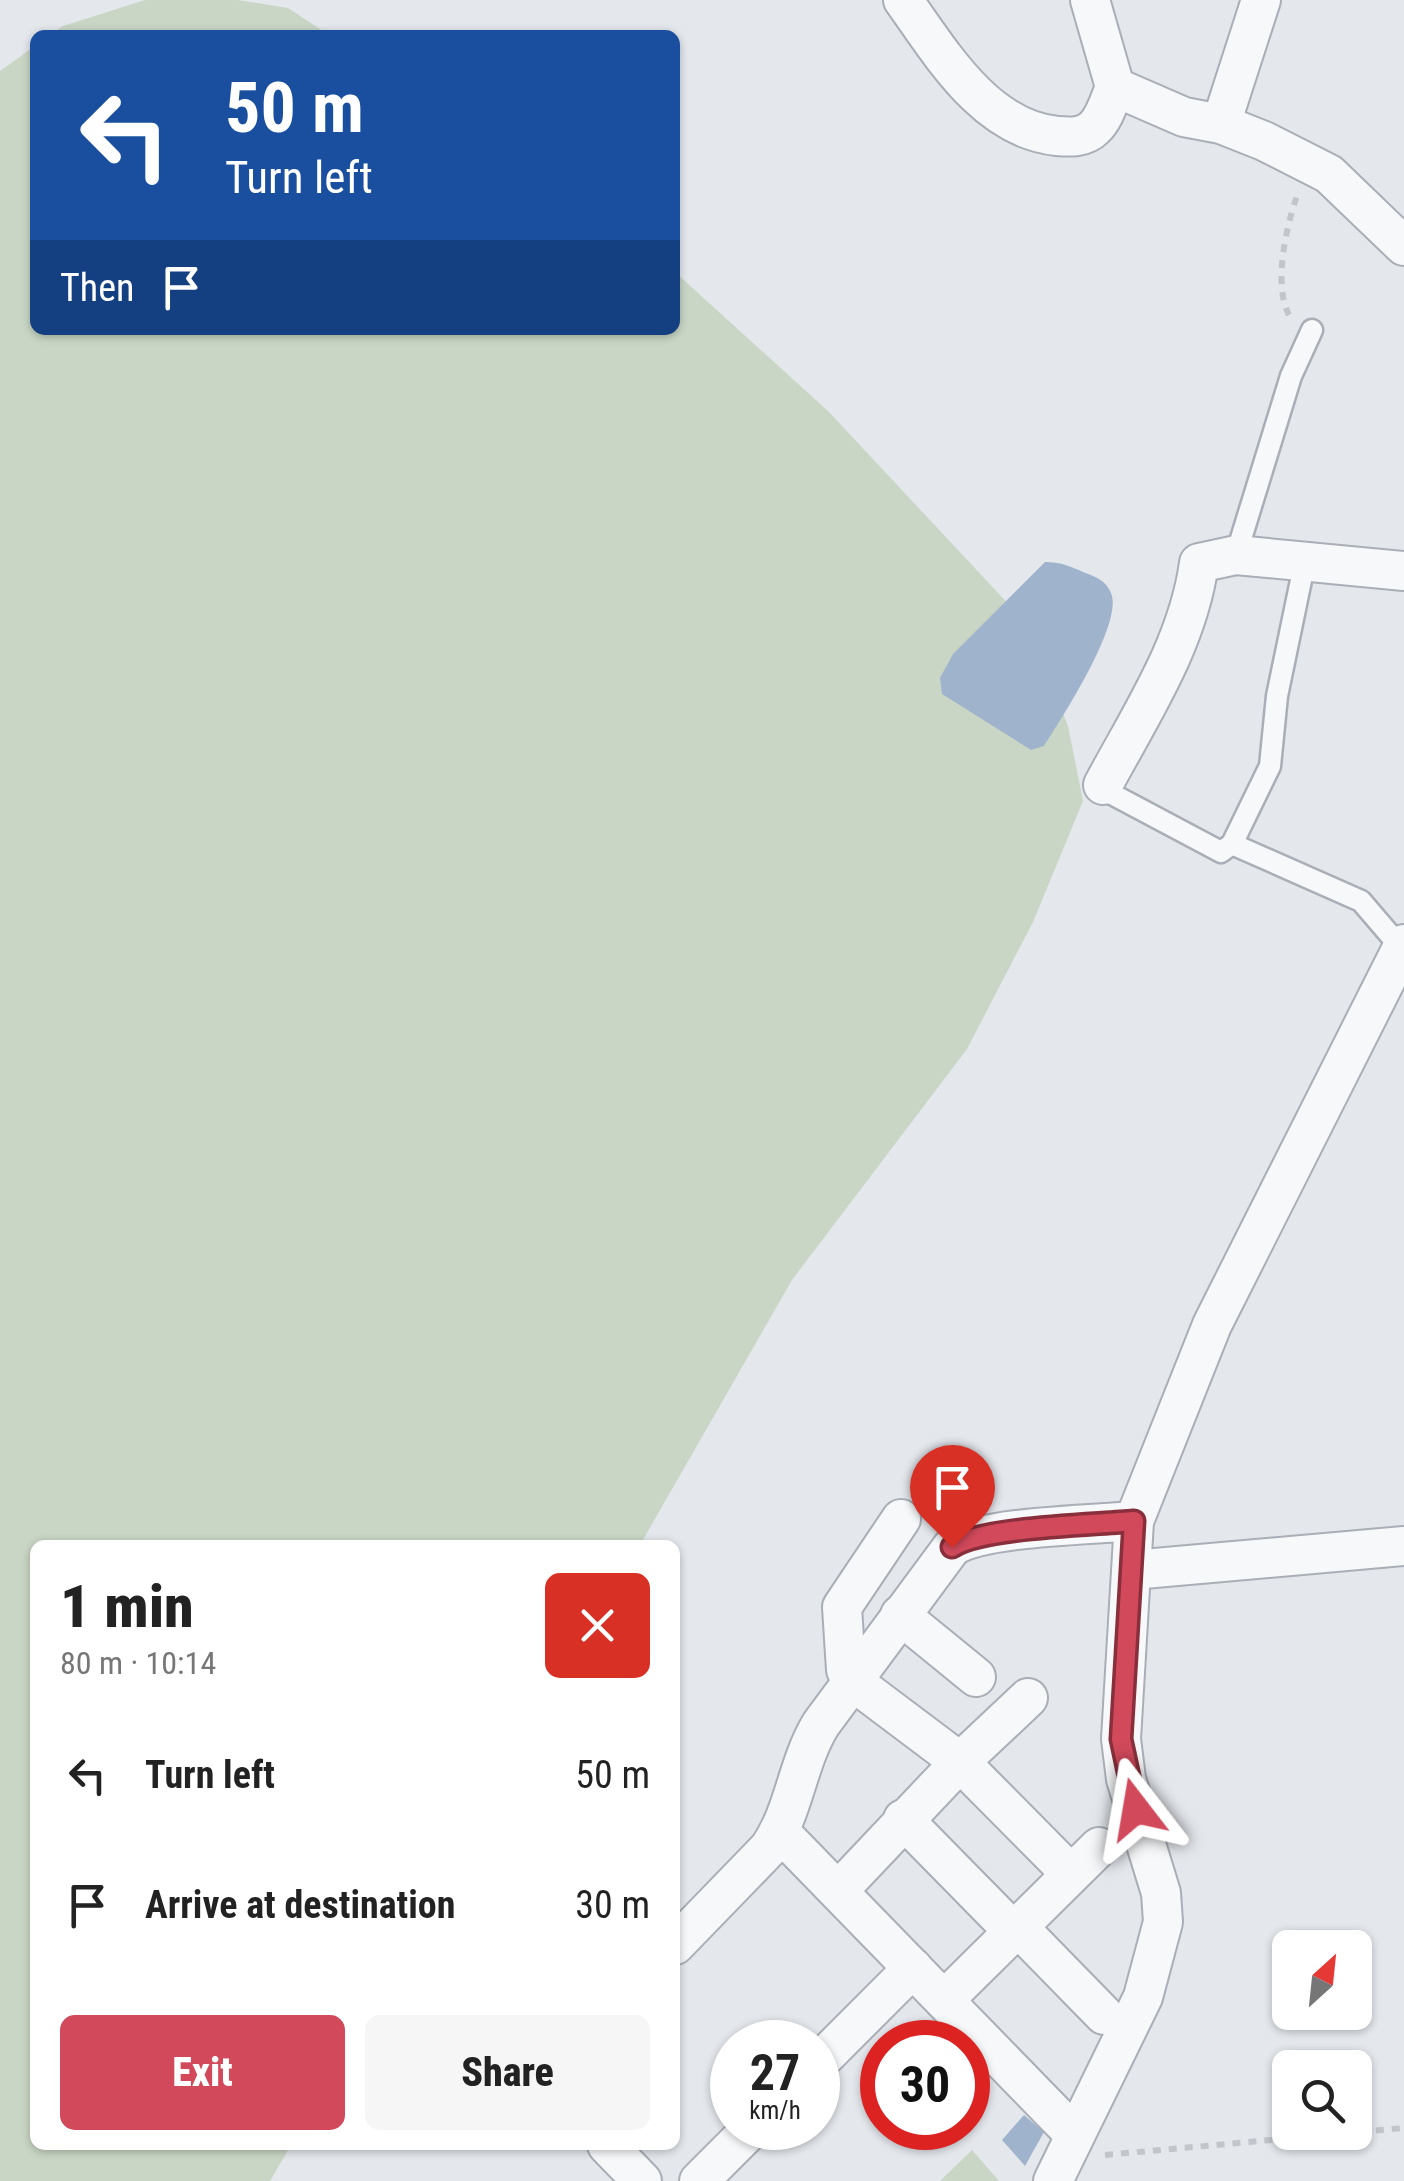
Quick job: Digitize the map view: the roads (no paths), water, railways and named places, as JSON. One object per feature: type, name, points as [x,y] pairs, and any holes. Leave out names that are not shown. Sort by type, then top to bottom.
[{"type":"street","points":[[904,0],[984,103],[1045,134],[1080,136],[1092,130],[1115,87],[1090,0]]},
{"type":"street","points":[[1221,124],[1261,0]]},
{"type":"street","points":[[1115,87],[1184,117],[1221,124],[1320,170],[1404,246]]},
{"type":"street","points":[[1103,785],[1181,638],[1194,602],[1199,563],[1236,554],[1404,571]]},
{"type":"street","points":[[780,1832],[944,2000],[1064,2158],[1143,1998],[1163,1922],[1161,1893],[1126,1779],[1121,1739],[1134,1521],[1212,1325],[1404,949]]},
{"type":"street","points":[[902,1519],[842,1607],[842,1649],[851,1680],[960,1762],[1071,1874]]},
{"type":"street","points":[[680,1940],[780,1832],[807,1748],[851,1680],[952,1547],[962,1540],[1134,1521]]},
{"type":"street","points":[[1132,1570],[1404,1546]]},
{"type":"street","points":[[900,1616],[976,1677]]},
{"type":"street","points":[[838,1891],[960,1762],[1028,1698]]},
{"type":"street","points":[[904,1819],[1104,2015]]},
{"type":"street","points":[[944,2000],[1098,1847]]},
{"type":"street","points":[[840,2041],[913,1968]]},
{"type":"street","points":[[698,2181],[730,2150]]},
{"type":"lane","points":[[1236,554],[1292,376],[1312,330]]},
{"type":"lane","points":[[1103,785],[1108,792],[1221,852],[1232,844],[1270,766],[1277,696],[1305,561]]},
{"type":"lane","points":[[1232,844],[1360,901],[1404,949]]},
{"type":"water","points":[[1045,562],[1069,566],[1101,580],[1112,596],[1112,610],[1099,650],[1076,695],[1044,746],[1031,750],[942,694],[940,678],[953,654]]},
{"type":"water","points":[[1024,2115],[1044,2132],[1025,2166],[1002,2140]]}]
